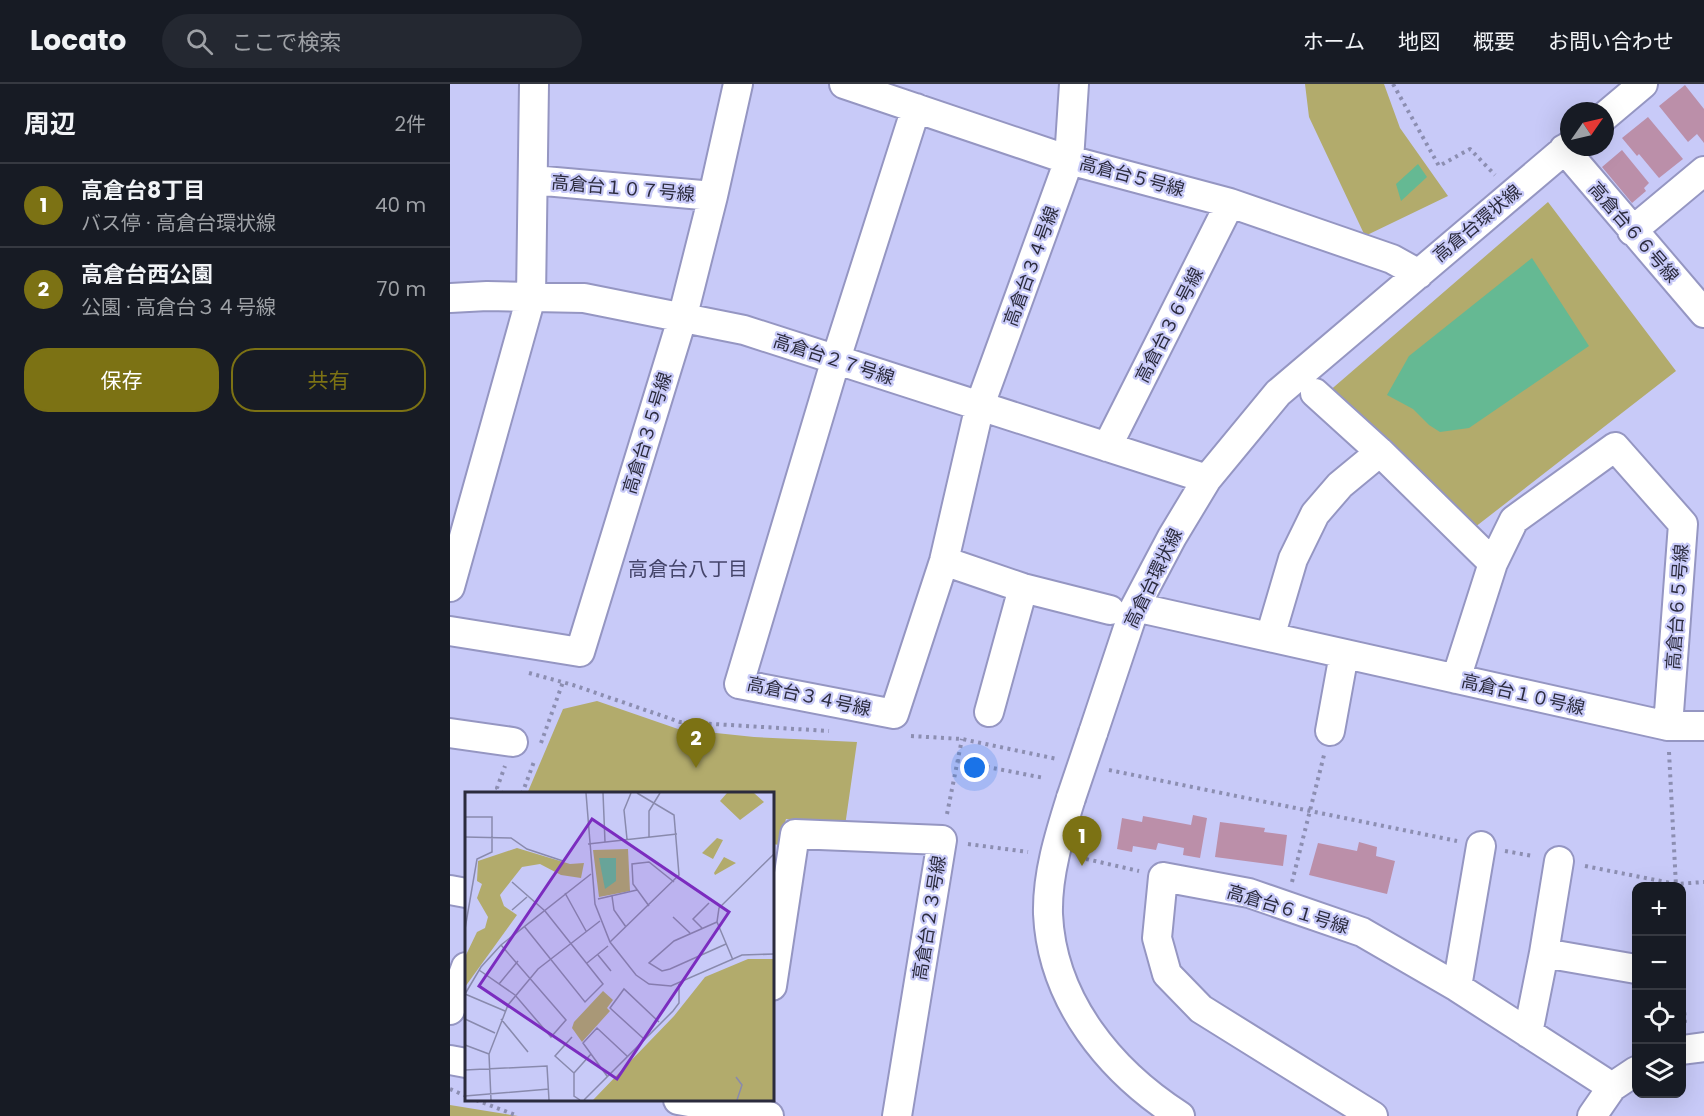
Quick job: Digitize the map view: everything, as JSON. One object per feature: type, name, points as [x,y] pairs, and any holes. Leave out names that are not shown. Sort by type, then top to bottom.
[{"type":"street","points":[[450,587],[531,297],[534,84]]},
{"type":"street","name":"高倉台３５号線","points":[[450,631],[580,652],[682,319],[738,84]]},
{"type":"street","name":"高倉台５号線","points":[[844,84],[1070,160],[1230,203],[1392,259],[1419,274]]},
{"type":"street","name":"高倉台３４号線","points":[[916,108],[836,359],[739,684],[901,725],[944,561],[980,405],[1070,160],[1074,84]]},
{"type":"street","points":[[1614,109],[1644,84]]},
{"type":"street","name":"高倉台環状線","points":[[1162,1111],[1120,1070],[1090,1035],[1068,995],[1052,951],[1048,912],[1054,852],[1093,733],[1122,608],[1172,537],[1207,480],[1278,393],[1560,154]]},
{"type":"street","name":"高倉台６６号線","points":[[1573,156],[1632,231],[1704,313]]},
{"type":"street","points":[[1632,231],[1704,171]]},
{"type":"street","name":"高倉台１０７号線","points":[[533,180],[713,196]]},
{"type":"street","name":"高倉台３６号線","points":[[1107,447],[1230,203]]},
{"type":"street","name":"高倉台２７号線","points":[[450,298],[584,298],[744,330],[1207,480]]},
{"type":"street","points":[[1315,393],[1380,452],[1493,563]]},
{"type":"street","name":"高倉台６５号線","points":[[1456,679],[1493,563],[1514,520],[1615,447],[1683,524],[1668,726]]},
{"type":"street","points":[[1270,637],[1293,559],[1315,514],[1340,485],[1380,452]]},
{"type":"street","name":"高倉台１０号線","points":[[944,561],[1023,588],[1270,637],[1668,726],[1704,726]]},
{"type":"street","points":[[989,711],[1023,588]]},
{"type":"street","points":[[1330,731],[1344,654]]},
{"type":"street","points":[[450,733],[513,742]]},
{"type":"street","name":"高倉台２３号線","points":[[774,973],[795,834],[942,840],[897,1116]]},
{"type":"street","points":[[1457,987],[1481,846]]},
{"type":"street","points":[[1527,1033],[1544,953],[1559,861]]},
{"type":"street","points":[[1163,877],[1156,938],[1167,974],[1201,1009],[1373,1116]]},
{"type":"street","name":"高倉台６１号線","points":[[1163,877],[1249,893],[1362,932],[1457,987],[1612,1087]]},
{"type":"street","points":[[450,890],[465,893]]},
{"type":"street","points":[[1544,953],[1632,968]]},
{"type":"street","points":[[450,1010],[465,970]]},
{"type":"street","points":[[450,1060],[465,1063]]},
{"type":"street","points":[[1592,1116],[1612,1087],[1632,1074]]},
{"type":"street","points":[[686,1101],[759,1110]]},
{"type":"path","points":[[1393,84],[1439,166],[1470,149],[1495,175]]},
{"type":"path","points":[[523,792],[564,682]]},
{"type":"path","points":[[1668,726],[1676,882]]},
{"type":"path","points":[[1287,906],[1330,731]]},
{"type":"path","points":[[962,739],[942,840],[1029,853]]},
{"type":"path","points":[[957,761],[1044,778]]},
{"type":"path","points":[[1086,859],[1163,877]]},
{"type":"path","points":[[1684,990],[1691,1048]]},
{"type":"path","points":[[450,1089],[465,1096]]},
{"type":"path","points":[[479,1101],[518,1116]]},
{"type":"shaded area","points":[[1305,84],[1384,84],[1400,128],[1448,196],[1365,236],[1309,117]]},
{"type":"shaded area","points":[[1418,164],[1427,177],[1401,201],[1396,184]]},
{"type":"shaded area","points":[[1548,202],[1676,371],[1470,531],[1327,393]]},
{"type":"shaded area","points":[[1532,258],[1589,346],[1469,428],[1440,432],[1429,425],[1413,409],[1387,395],[1409,356]]},
{"type":"shaded area","points":[[597,701],[678,729],[754,737],[857,742],[845,826],[786,819],[779,845],[774,844],[774,792],[528,792],[563,709]]},
{"type":"shaded area","points":[[450,1105],[518,1116],[450,1116]]},
{"type":"building","points":[[1685,85],[1704,109],[1704,143],[1697,134],[1688,142],[1659,106]]},
{"type":"building","points":[[1648,117],[1683,159],[1659,178],[1622,138]]},
{"type":"building","points":[[1622,150],[1649,183],[1644,188],[1646,191],[1632,203],[1602,167]]},
{"type":"building","points":[[1193,815],[1207,818],[1200,858],[1183,855],[1184,848],[1158,843],[1156,850],[1133,846],[1132,852],[1117,849],[1122,818],[1142,822],[1143,816],[1191,825]]},
{"type":"building","points":[[1220,822],[1265,828],[1264,832],[1287,835],[1283,866],[1215,857]]},
{"type":"building","points":[[1359,842],[1377,847],[1376,856],[1395,861],[1387,894],[1309,875],[1318,843],[1357,851]]},
{"type":"place","name":"高倉台西公園","points":[[696,768]]},
{"type":"place","name":"高倉台8丁目","points":[[1082,866]]},
{"type":"district","name":"高倉台八丁目","points":[[688,569]]}]
